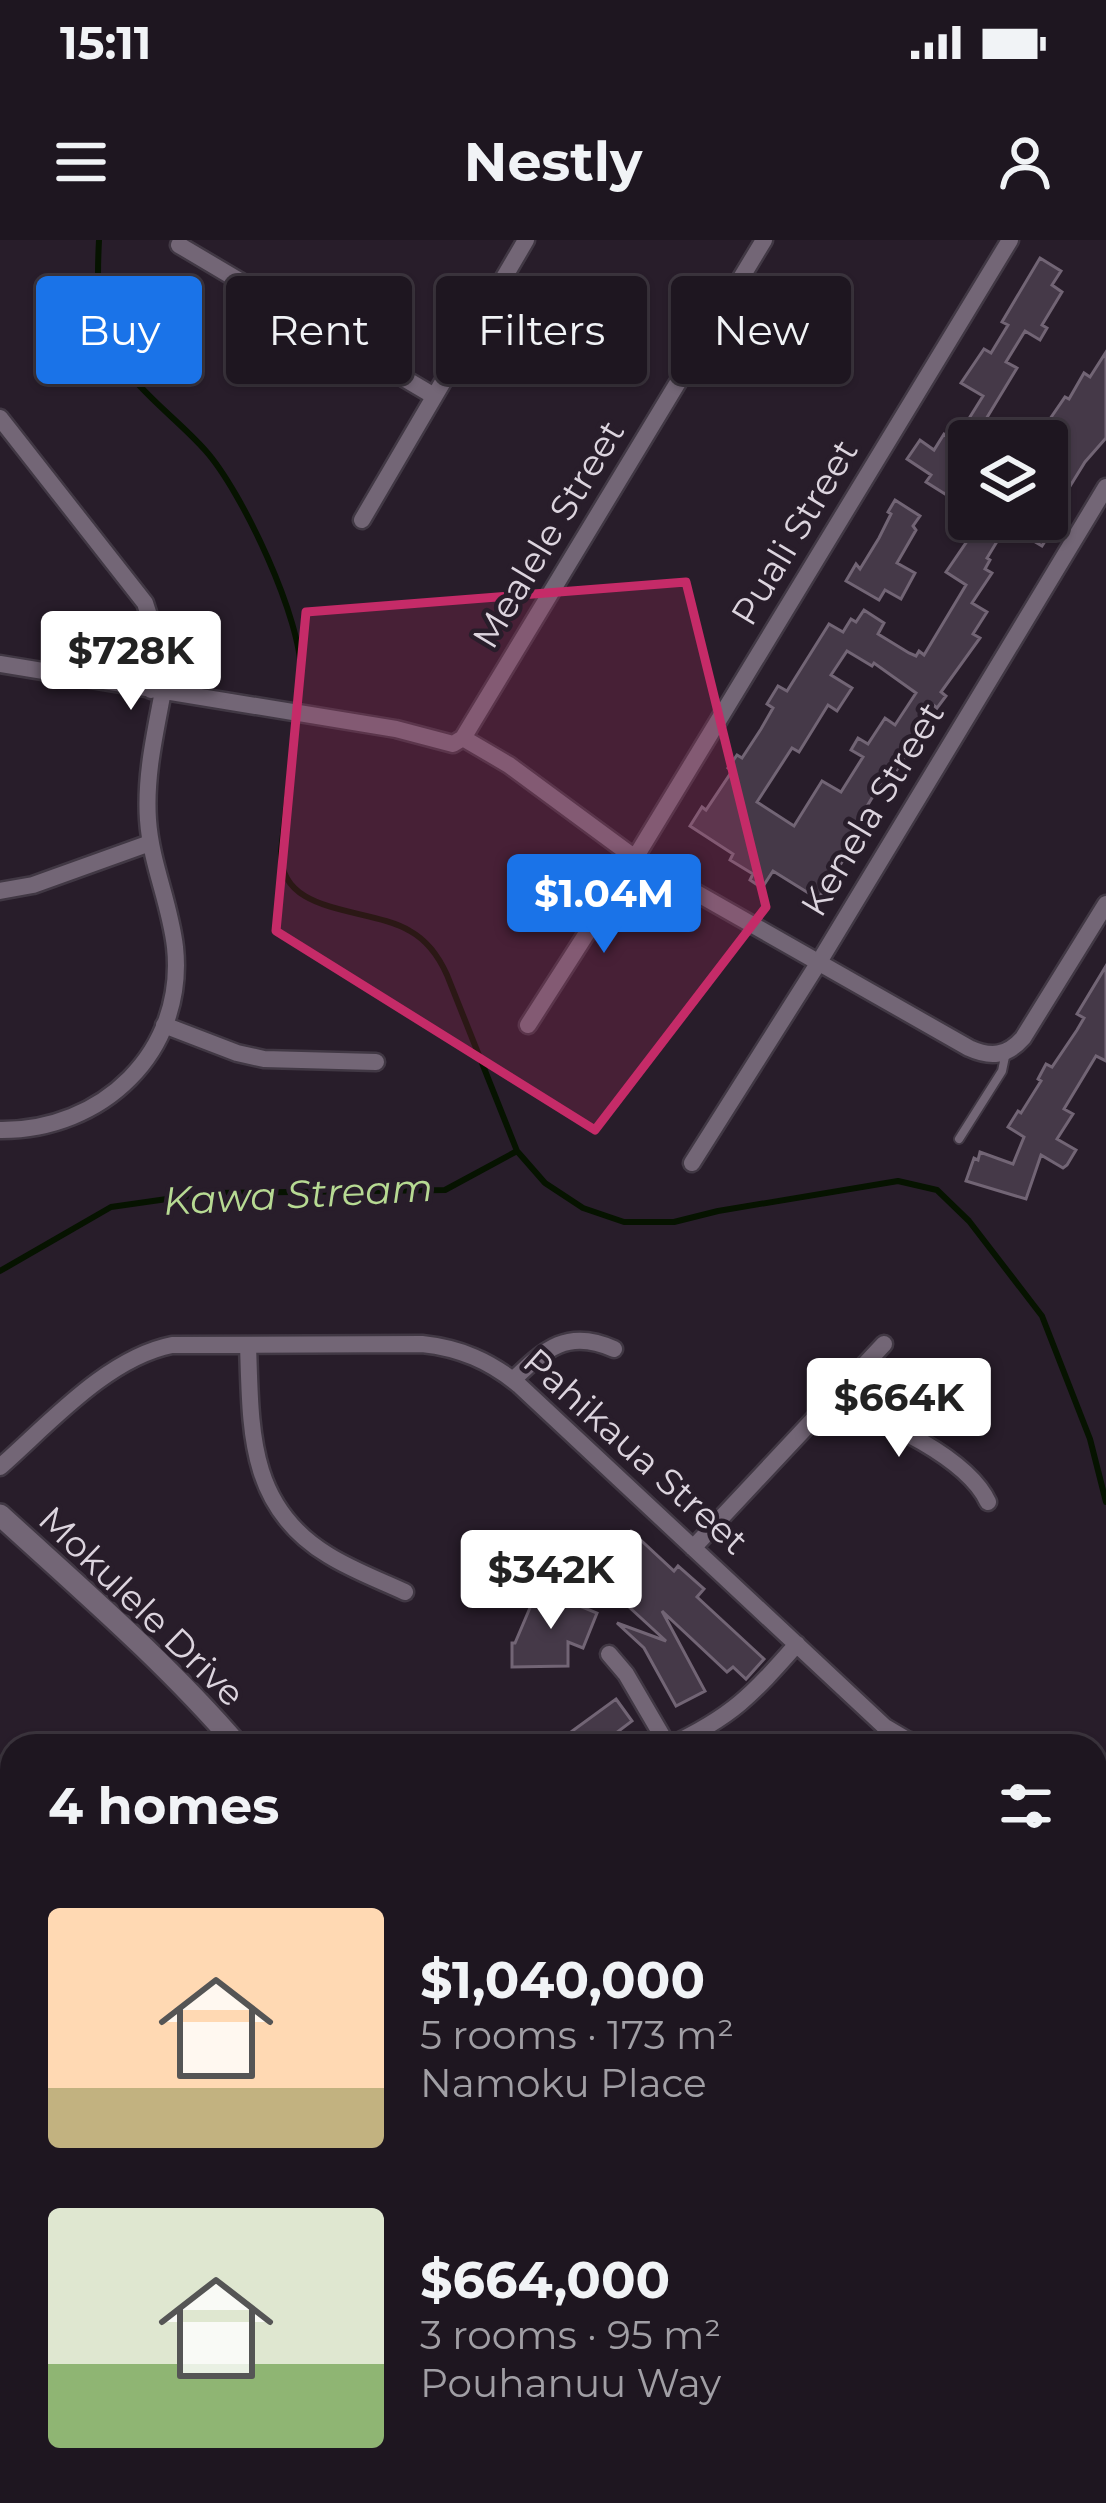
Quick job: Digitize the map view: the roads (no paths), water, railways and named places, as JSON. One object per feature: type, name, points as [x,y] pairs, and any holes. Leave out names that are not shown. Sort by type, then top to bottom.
[{"type":"street","points":[[362,520],[526,240]]},
{"type":"street","name":"Mealele Street","points":[[463,738],[764,240]]},
{"type":"street","name":"Puali Street","points":[[528,1025],[635,858],[1010,240]]},
{"type":"street","points":[[179,245],[434,396]]},
{"type":"street","points":[[0,418],[145,603],[160,647],[147,813],[175,947],[174,987],[164,1025],[133,1076],[101,1103],[62,1122],[0,1130]]},
{"type":"street","name":"Kenela Street","points":[[692,1163],[1106,487]]},
{"type":"street","points":[[0,664],[415,732],[453,744],[463,738],[509,765],[635,858],[987,1055],[1015,1047],[1030,1029],[1106,904]]},
{"type":"street","points":[[0,891],[150,843]]},
{"type":"street","points":[[164,1025],[248,1057],[376,1062]]},
{"type":"street","points":[[513,1380],[539,1355],[563,1342],[590,1341],[614,1349]]},
{"type":"street","points":[[693,1548],[884,1344]]},
{"type":"street","name":"Pahikaua Street","points":[[0,1467],[106,1375],[135,1356],[172,1345],[439,1346],[488,1363],[513,1380],[897,1734]]},
{"type":"street","points":[[248,1345],[255,1456],[278,1509],[317,1548],[405,1592]]},
{"type":"street","points":[[832,1399],[885,1421],[961,1468],[988,1502]]},
{"type":"street","name":"Mokulele Drive","points":[[0,1515],[139,1641],[227,1734]]},
{"type":"street","points":[[695,1734],[740,1706],[797,1644]]},
{"type":"street","points":[[609,1654],[662,1734]]},
{"type":"lane","points":[[959,1139],[1002,1072],[1006,1052]]},
{"type":"waterway","points":[[99,240],[101,308],[113,348],[132,377],[220,469],[268,558],[292,623],[301,676],[281,852],[284,873],[310,899],[393,923],[432,950],[447,975],[517,1151]]},
{"type":"waterway","name":"Kawa Stream","points":[[0,1271],[111,1207],[209,1193],[445,1190],[517,1151],[545,1183],[583,1208],[624,1222],[674,1222],[898,1181],[937,1190],[969,1221],[1042,1316],[1090,1439],[1106,1502]]}]
